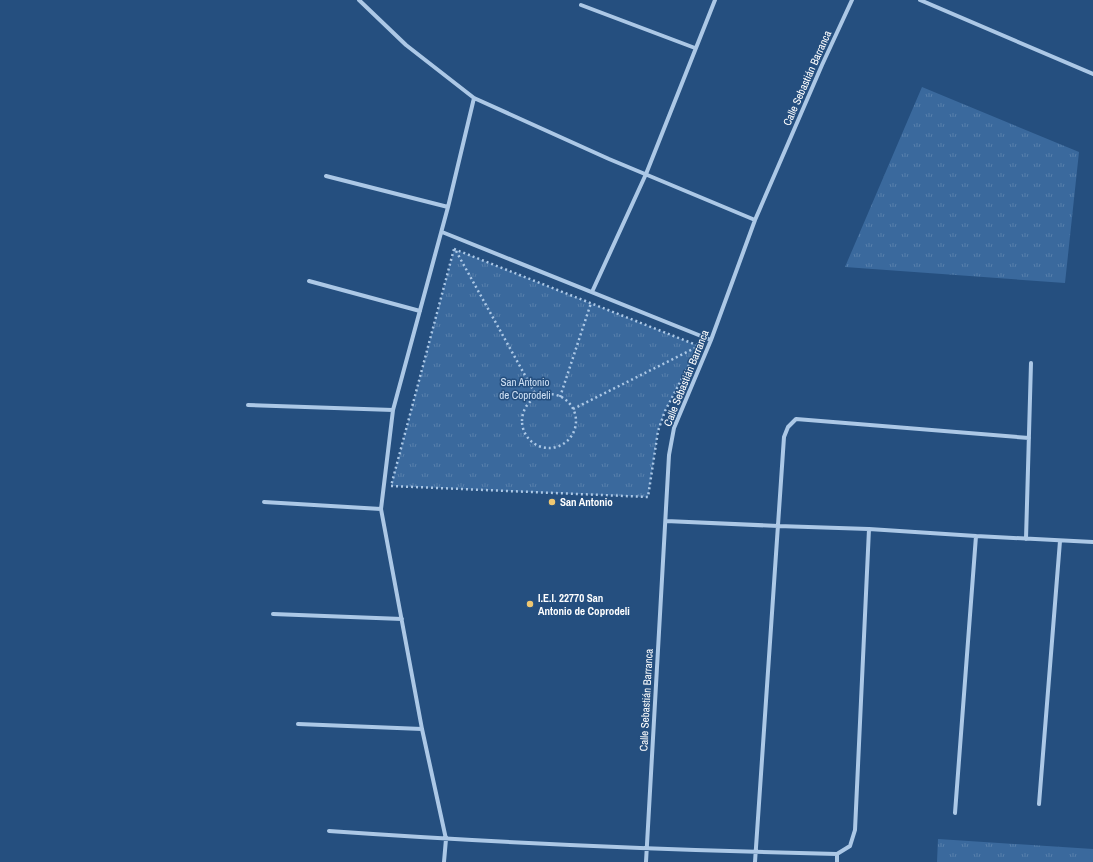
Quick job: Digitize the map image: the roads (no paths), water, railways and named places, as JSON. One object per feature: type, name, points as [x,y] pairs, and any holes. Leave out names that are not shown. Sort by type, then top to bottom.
[{"type":"street","points":[[359,0],[406,45],[474,98],[646,174],[755,220]]},
{"type":"street","points":[[592,292],[646,174],[715,0]]},
{"type":"street","name":"Calle Sebastián Barranca","points":[[646,862],[669,454],[674,428],[711,340],[755,220],[822,65],[852,0]]},
{"type":"street","points":[[920,0],[1093,74]]},
{"type":"street","points":[[581,5],[695,48]]},
{"type":"street","points":[[444,862],[446,839],[422,728],[381,509],[393,410],[442,232],[474,98]]},
{"type":"street","points":[[326,176],[448,207]]},
{"type":"street","points":[[442,232],[711,340]]},
{"type":"street","points":[[309,281],[420,312]]},
{"type":"street","points":[[1026,539],[1031,364]]},
{"type":"street","points":[[248,405],[393,410]]},
{"type":"street","points":[[755,862],[784,437],[788,427],[796,418],[1029,438]]},
{"type":"street","points":[[264,502],[381,509]]},
{"type":"street","points":[[666,521],[869,529],[1093,542]]},
{"type":"street","points":[[329,831],[446,839],[647,849],[837,854],[850,846],[855,830],[869,529]]},
{"type":"street","points":[[955,813],[976,536]]},
{"type":"street","points":[[1039,804],[1060,540]]},
{"type":"street","points":[[273,614],[402,618]]},
{"type":"street","points":[[298,724],[422,728]]},
{"type":"street","points":[[837,854],[837,862]]},
{"type":"place","name":"San Antonio","points":[[552,502]]},
{"type":"place","name":"I.E.I. 22770 San Antonio de Coprodeli","points":[[530,604]]},
{"type":"park label","name":"San Antonio de Coprodeli","points":[[525,388]]}]
